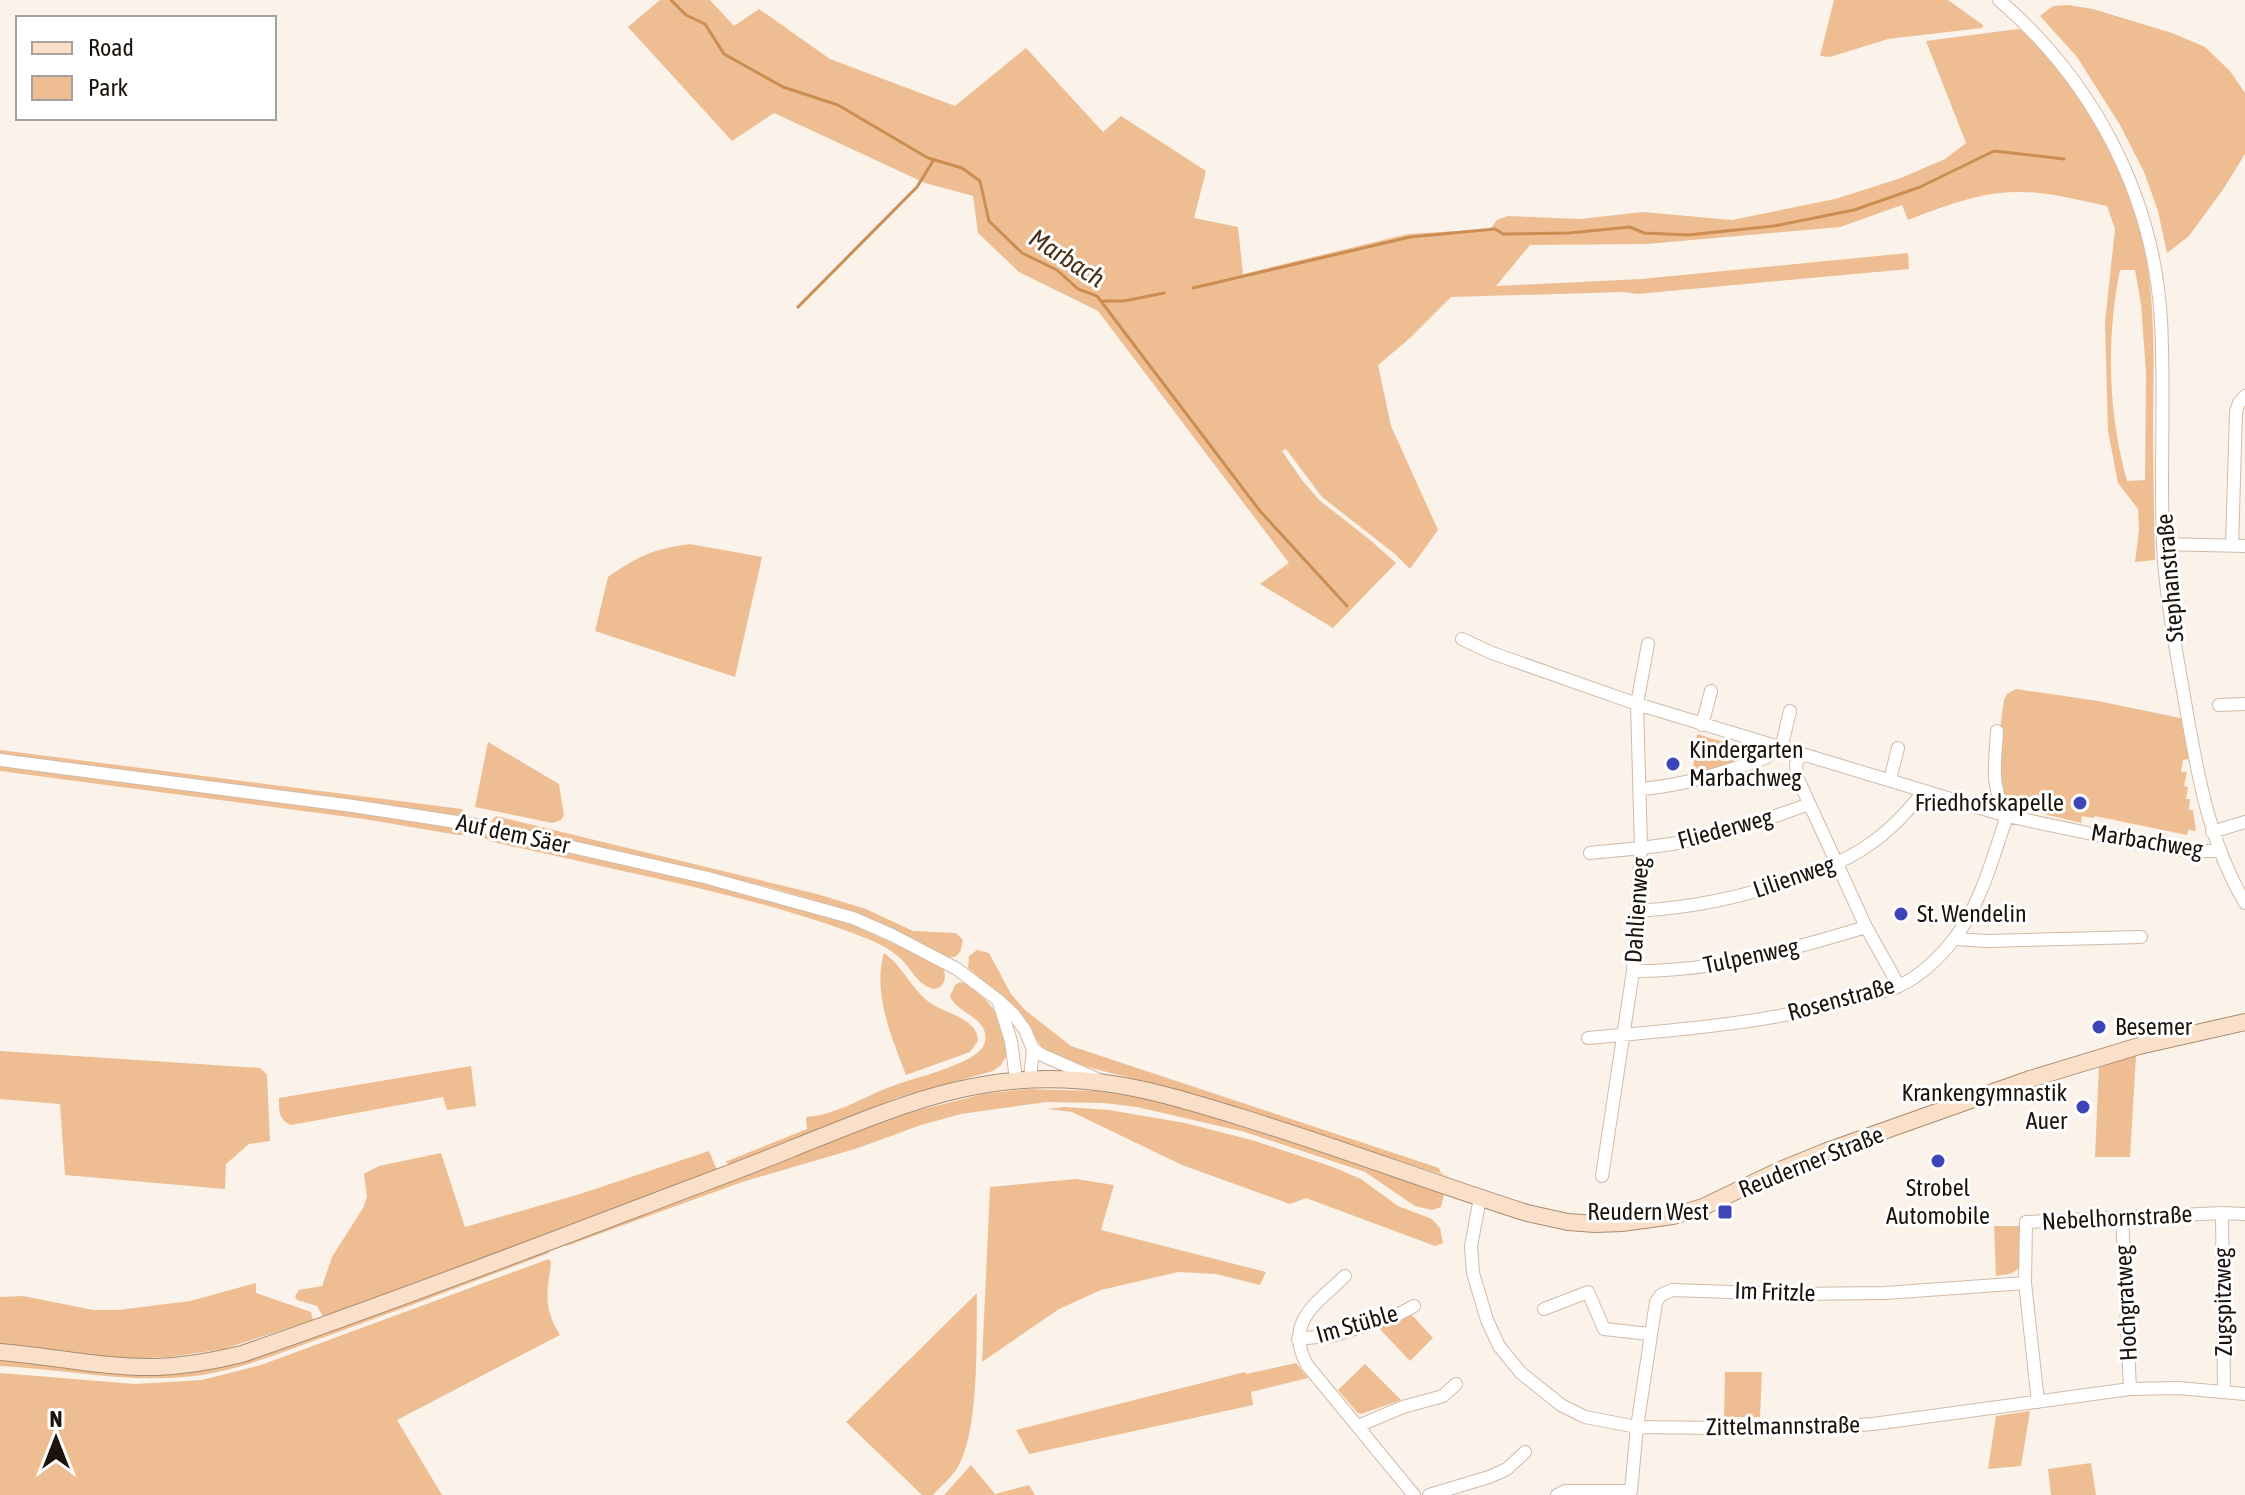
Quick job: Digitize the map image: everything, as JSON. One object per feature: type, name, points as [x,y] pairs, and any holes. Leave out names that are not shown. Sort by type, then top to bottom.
[{"type":"main road","name":"Reuderner Straße","points":[[0,1352],[98,1364],[158,1367],[242,1354],[552,1241],[875,1115],[959,1088],[1023,1079],[1105,1083],[1161,1094],[1281,1130],[1527,1213],[1568,1222],[1622,1223],[1673,1216],[1703,1207],[1827,1151],[2030,1079],[2139,1046],[2245,1022]]},
{"type":"street","name":"Stephanstraße","points":[[1999,0],[2055,55],[2093,107],[2114,144],[2144,219],[2154,264],[2161,321],[2163,544],[2180,674],[2212,832],[2245,903]]},
{"type":"street","points":[[2163,544],[2238,546],[2236,412],[2245,396]]},
{"type":"street","name":"Marbachweg","points":[[1462,639],[1492,653],[1637,704],[2007,816],[2146,844],[2191,851],[2219,851]]},
{"type":"street","name":"Dahlienweg","points":[[1602,1176],[1633,971],[1641,847],[1637,704],[1648,644]]},
{"type":"street","points":[[1702,725],[1711,691]]},
{"type":"street","points":[[2219,705],[2245,704]]},
{"type":"street","points":[[1640,789],[1658,788],[1725,772],[1765,758],[1776,748],[1790,711]]},
{"type":"street","points":[[1997,731],[1996,795],[2007,816]]},
{"type":"street","points":[[1890,780],[1898,748]]},
{"type":"street","points":[[1801,755],[1796,771],[1809,804],[1866,927],[1899,986]]},
{"type":"street","name":"Auf dem Säer","points":[[0,760],[476,825],[708,878],[853,918],[957,969],[1014,1015],[1033,1049]]},
{"type":"street","name":"Lilienweg","points":[[1638,911],[1683,908],[1720,901],[1836,865],[1894,825],[1924,791]]},
{"type":"street","name":"Fliederweg","points":[[1590,853],[1674,844],[1756,824],[1809,804]]},
{"type":"street","name":"Rosenstraße","points":[[1588,1038],[1692,1030],[1783,1015],[1822,1008],[1899,986],[1930,965],[1954,939],[1971,911],[2007,816]]},
{"type":"street","points":[[2212,832],[2245,822]]},
{"type":"street","name":"Tulpenweg","points":[[1633,971],[1734,962],[1866,927]]},
{"type":"street","points":[[1954,939],[2141,937]]},
{"type":"street","points":[[998,1000],[1023,1079]]},
{"type":"street","points":[[1023,1079],[1033,1049],[1105,1083]]},
{"type":"street","name":"Zittelmannstraße","points":[[1480,1198],[1471,1246],[1473,1273],[1487,1320],[1499,1346],[1521,1373],[1561,1405],[1585,1417],[1637,1427],[1837,1428],[2130,1389],[2178,1388],[2245,1394]]},
{"type":"street","name":"Zugspitzweg","points":[[2222,1213],[2224,1391]]},
{"type":"street","name":"Nebelhornstraße","points":[[2038,1402],[2025,1283],[2026,1222],[2245,1214]]},
{"type":"street","name":"Hochgratweg","points":[[2122,1217],[2130,1389]]},
{"type":"street","name":"Im Stüble","points":[[1345,1276],[1305,1315],[1298,1339],[1301,1354],[1414,1495]]},
{"type":"street","name":"Im Fritzle","points":[[1637,1427],[1656,1302],[1661,1295],[1672,1290],[1885,1293],[2025,1283]]},
{"type":"street","points":[[1544,1309],[1588,1292],[1604,1329],[1650,1334]]},
{"type":"street","name":"Im Stüble","points":[[1298,1339],[1335,1335],[1397,1315],[1414,1306]]},
{"type":"street","points":[[1358,1426],[1403,1407],[1443,1396],[1456,1384]]},
{"type":"street","points":[[1557,1495],[1565,1491],[1631,1491],[1637,1427]]},
{"type":"street","points":[[1429,1495],[1507,1469],[1525,1452]]},
{"type":"green space","points":[[660,0],[710,0],[734,26],[759,9],[830,59],[955,106],[1026,48],[1103,132],[1121,116],[1206,171],[1194,218],[1238,227],[1243,274],[1408,234],[1490,229],[1497,220],[1508,216],[1581,219],[1643,212],[1732,220],[1835,199],[1901,178],[1945,159],[1966,143],[1926,41],[2018,29],[2024,31],[2062,71],[2085,103],[2115,160],[2137,216],[2148,267],[2152,318],[2155,560],[2135,562],[2138,509],[2118,483],[2108,431],[2105,322],[2115,229],[2107,206],[2039,193],[2002,193],[1961,201],[1908,220],[1902,205],[1840,227],[1647,244],[1530,245],[1496,286],[1641,279],[1908,253],[1909,269],[1637,294],[1451,297],[1378,365],[1391,426],[1438,530],[1410,569],[1322,497],[1286,449],[1282,451],[1319,500],[1396,563],[1333,628],[1260,584],[1289,563],[1098,311],[1019,272],[978,233],[973,196],[925,183],[774,113],[732,141],[628,27]],"holes":[[[2120,270],[2135,270],[2146,372],[2145,480],[2127,481],[2116,429],[2111,349]]]},
{"type":"green space","points":[[1834,0],[1948,0],[1983,25],[1982,28],[1888,39],[1830,57],[1820,56]]},
{"type":"green space","points":[[2053,6],[2093,9],[2172,33],[2205,47],[2230,71],[2245,93],[2245,154],[2189,236],[2167,253],[2158,211],[2144,172],[2120,125],[2077,57],[2040,16]]},
{"type":"green space","points":[[690,544],[762,557],[735,677],[595,631],[608,577],[646,554]]},
{"type":"green space","points":[[2016,689],[2098,701],[2180,718],[2189,759],[2183,760],[2181,772],[2187,772],[2184,786],[2188,787],[2186,799],[2190,799],[2189,810],[2193,810],[2196,831],[2188,830],[2187,835],[2095,816],[2082,816],[2081,823],[2010,806],[2001,785],[1999,740],[2004,700]]},
{"type":"green space","points":[[1697,734],[1755,751],[1756,757],[1692,775]]},
{"type":"green space","points":[[488,742],[559,784],[564,815],[561,820],[552,823],[475,807]]},
{"type":"green space","points":[[0,750],[462,809],[464,812],[460,817],[333,797],[0,754]]},
{"type":"green space","points":[[0,765],[372,814],[465,829],[465,835],[0,771]]},
{"type":"green space","points":[[496,816],[817,894],[866,909],[913,931],[956,933],[963,940],[962,947],[957,955],[948,957],[894,930],[814,900],[494,823],[492,820]]},
{"type":"green space","points":[[489,834],[802,908],[850,924],[942,966],[945,979],[938,988],[928,987],[885,947],[819,921],[724,894],[504,845],[484,838]]},
{"type":"green space","points":[[977,950],[989,953],[1011,994],[1025,1010],[1071,1046],[1439,1168],[1441,1173],[1450,1177],[1181,1091],[1060,1060],[1042,1048],[1018,1011],[968,968],[969,956]]},
{"type":"green space","points":[[884,953],[925,999],[973,1027],[978,1041],[970,1052],[906,1075],[882,999],[880,984]]},
{"type":"green space","points":[[960,982],[969,985],[984,998],[999,1019],[1008,1053],[1001,1065],[993,1071],[899,1097],[731,1165],[725,1162],[807,1129],[806,1117],[837,1110],[887,1088],[948,1068],[976,1054],[984,1045],[985,1034],[978,1021],[953,1002],[950,996]]},
{"type":"green space","points":[[0,1051],[260,1068],[267,1075],[270,1141],[249,1144],[226,1164],[225,1189],[65,1175],[60,1104],[0,1099]]},
{"type":"green space","points":[[2136,1056],[2130,1157],[2095,1157],[2099,1065]]},
{"type":"green space","points":[[471,1066],[476,1106],[447,1110],[443,1097],[291,1125],[280,1114],[279,1098]]},
{"type":"green space","points":[[1028,1089],[1096,1091],[1139,1097],[1227,1119],[1444,1195],[1441,1207],[1432,1210],[1415,1206],[1365,1172],[1245,1132],[1137,1107],[1046,1102],[961,1114],[921,1125],[858,1148],[742,1182],[566,1246],[561,1244],[904,1114],[983,1094]]},
{"type":"green space","points":[[1047,1109],[1109,1110],[1185,1123],[1255,1141],[1333,1167],[1361,1179],[1398,1206],[1432,1219],[1440,1228],[1443,1243],[1435,1246],[1306,1198],[1290,1204],[1182,1165],[1072,1112]]},
{"type":"green space","points":[[709,1151],[717,1170],[327,1317],[317,1306],[297,1300],[295,1296],[299,1290],[322,1286],[332,1257],[363,1208],[367,1197],[364,1174],[379,1166],[441,1153],[465,1227],[580,1194]]},
{"type":"green space","points":[[1076,1179],[1114,1185],[1101,1230],[1266,1272],[1260,1285],[1216,1274],[1178,1272],[1101,1290],[1059,1309],[982,1362],[990,1187]]},
{"type":"green space","points":[[1994,1226],[2022,1226],[2020,1265],[2010,1274],[1996,1276]]},
{"type":"green space","points":[[550,1249],[549,1253],[360,1324],[264,1359],[212,1373],[145,1378],[0,1366],[0,1358],[176,1372]]},
{"type":"green space","points":[[549,1259],[549,1308],[560,1335],[397,1420],[442,1495],[0,1495],[0,1373],[135,1384],[202,1380],[261,1365]]},
{"type":"green space","points":[[256,1283],[256,1293],[311,1312],[313,1320],[224,1349],[171,1357],[119,1359],[0,1344],[0,1297],[23,1296],[93,1310],[118,1310],[190,1301]]},
{"type":"green space","points":[[977,1293],[975,1383],[965,1450],[958,1467],[933,1495],[922,1495],[846,1422]]},
{"type":"green space","points":[[1410,1313],[1433,1338],[1410,1361],[1376,1325]]},
{"type":"green space","points":[[1296,1363],[1308,1378],[1251,1392],[1253,1405],[1029,1454],[1016,1430],[1245,1372]]},
{"type":"green space","points":[[1365,1364],[1401,1400],[1361,1414],[1357,1412],[1338,1390]]},
{"type":"green space","points":[[1725,1372],[1762,1372],[1760,1417],[1724,1417]]},
{"type":"green space","points":[[2030,1411],[2021,1466],[1988,1469],[1996,1416]]},
{"type":"green space","points":[[2091,1463],[2096,1495],[2051,1495],[2048,1469]]},
{"type":"green space","points":[[971,1465],[995,1494],[1029,1485],[1035,1495],[944,1495]]},
{"type":"waterway","name":"Marbach","points":[[671,0],[686,15],[705,24],[724,54],[783,87],[838,105],[928,158],[962,168],[980,181],[989,221],[1022,253],[1057,270],[1078,289],[1097,296],[1260,511],[1347,606]]},
{"type":"waterway","points":[[1193,288],[1410,237],[1495,229],[1503,234],[1569,233],[1630,227],[1644,233],[1688,235],[1774,226],[1854,210],[1920,187],[1994,151],[2064,159]]},
{"type":"waterway","points":[[798,307],[917,187],[933,161]]},
{"type":"waterway","points":[[1101,301],[1124,301],[1164,293]]},
{"type":"place","name":"Kindergarten Marbachweg","points":[[1673,764]]},
{"type":"place","name":"Friedhofskapelle","points":[[2080,803]]},
{"type":"place","name":"St. Wendelin","points":[[1901,914]]},
{"type":"place","name":"Besemer","points":[[2099,1027]]},
{"type":"place","name":"Krankengymnastik Auer","points":[[2083,1107]]},
{"type":"place","name":"Strobel Automobile","points":[[1938,1161]]},
{"type":"place","name":"Reudern West","points":[[1725,1212]]}]
